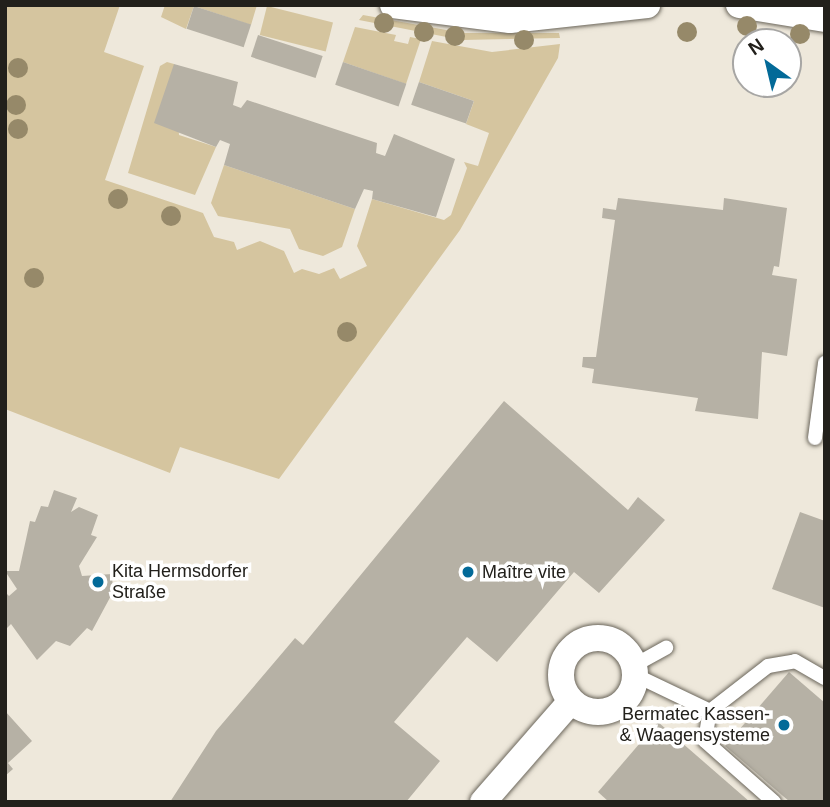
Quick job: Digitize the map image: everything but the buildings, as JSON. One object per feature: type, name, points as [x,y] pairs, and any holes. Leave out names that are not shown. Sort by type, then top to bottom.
[{"type":"street","points":[[393,5],[510,20],[647,5]]},
{"type":"street","points":[[739,5],[825,19]]},
{"type":"street","points":[[581,642],[615,643],[634,671],[632,688],[617,706],[593,712],[571,701],[561,668],[581,642]]},
{"type":"street","points":[[489,799],[571,701]]},
{"type":"lane","points":[[815,438],[825,363]]},
{"type":"lane","points":[[666,648],[634,671],[710,711]]},
{"type":"lane","points":[[774,802],[705,741],[710,711],[768,666],[795,661],[825,677]]},
{"type":"shaded area","points":[[5,5],[120,5],[104,52],[144,66],[105,180],[203,213],[214,237],[234,242],[237,250],[260,241],[284,251],[294,273],[302,269],[319,274],[334,268],[340,279],[367,266],[357,246],[372,199],[444,220],[451,215],[467,168],[464,162],[478,166],[489,133],[466,124],[474,101],[419,82],[432,41],[492,52],[560,44],[558,58],[460,230],[279,479],[180,447],[170,473],[5,409]]},
{"type":"shaded area","points":[[165,5],[257,5],[251,25],[194,6],[186,29],[161,17]]},
{"type":"shaded area","points":[[267,6],[333,22],[326,52],[260,35]]},
{"type":"shaded area","points":[[363,15],[463,33],[559,33],[560,38],[462,40],[359,20]]},
{"type":"shaded area","points":[[355,27],[396,35],[394,41],[408,44],[410,37],[421,39],[406,84],[343,62]]},
{"type":"shaded area","points":[[167,62],[174,64],[179,135],[216,147],[195,195],[128,173],[160,66]]},
{"type":"shaded area","points":[[224,165],[355,209],[342,247],[323,256],[299,249],[290,229],[218,216],[211,203]]},
{"type":"place","name":"Maître vite","points":[[468,572]]},
{"type":"place","name":"Kita Hermsdorfer Straße","points":[[98,582]]},
{"type":"place","name":"Bermatec Kassen- & Waagensysteme","points":[[784,725]]}]
